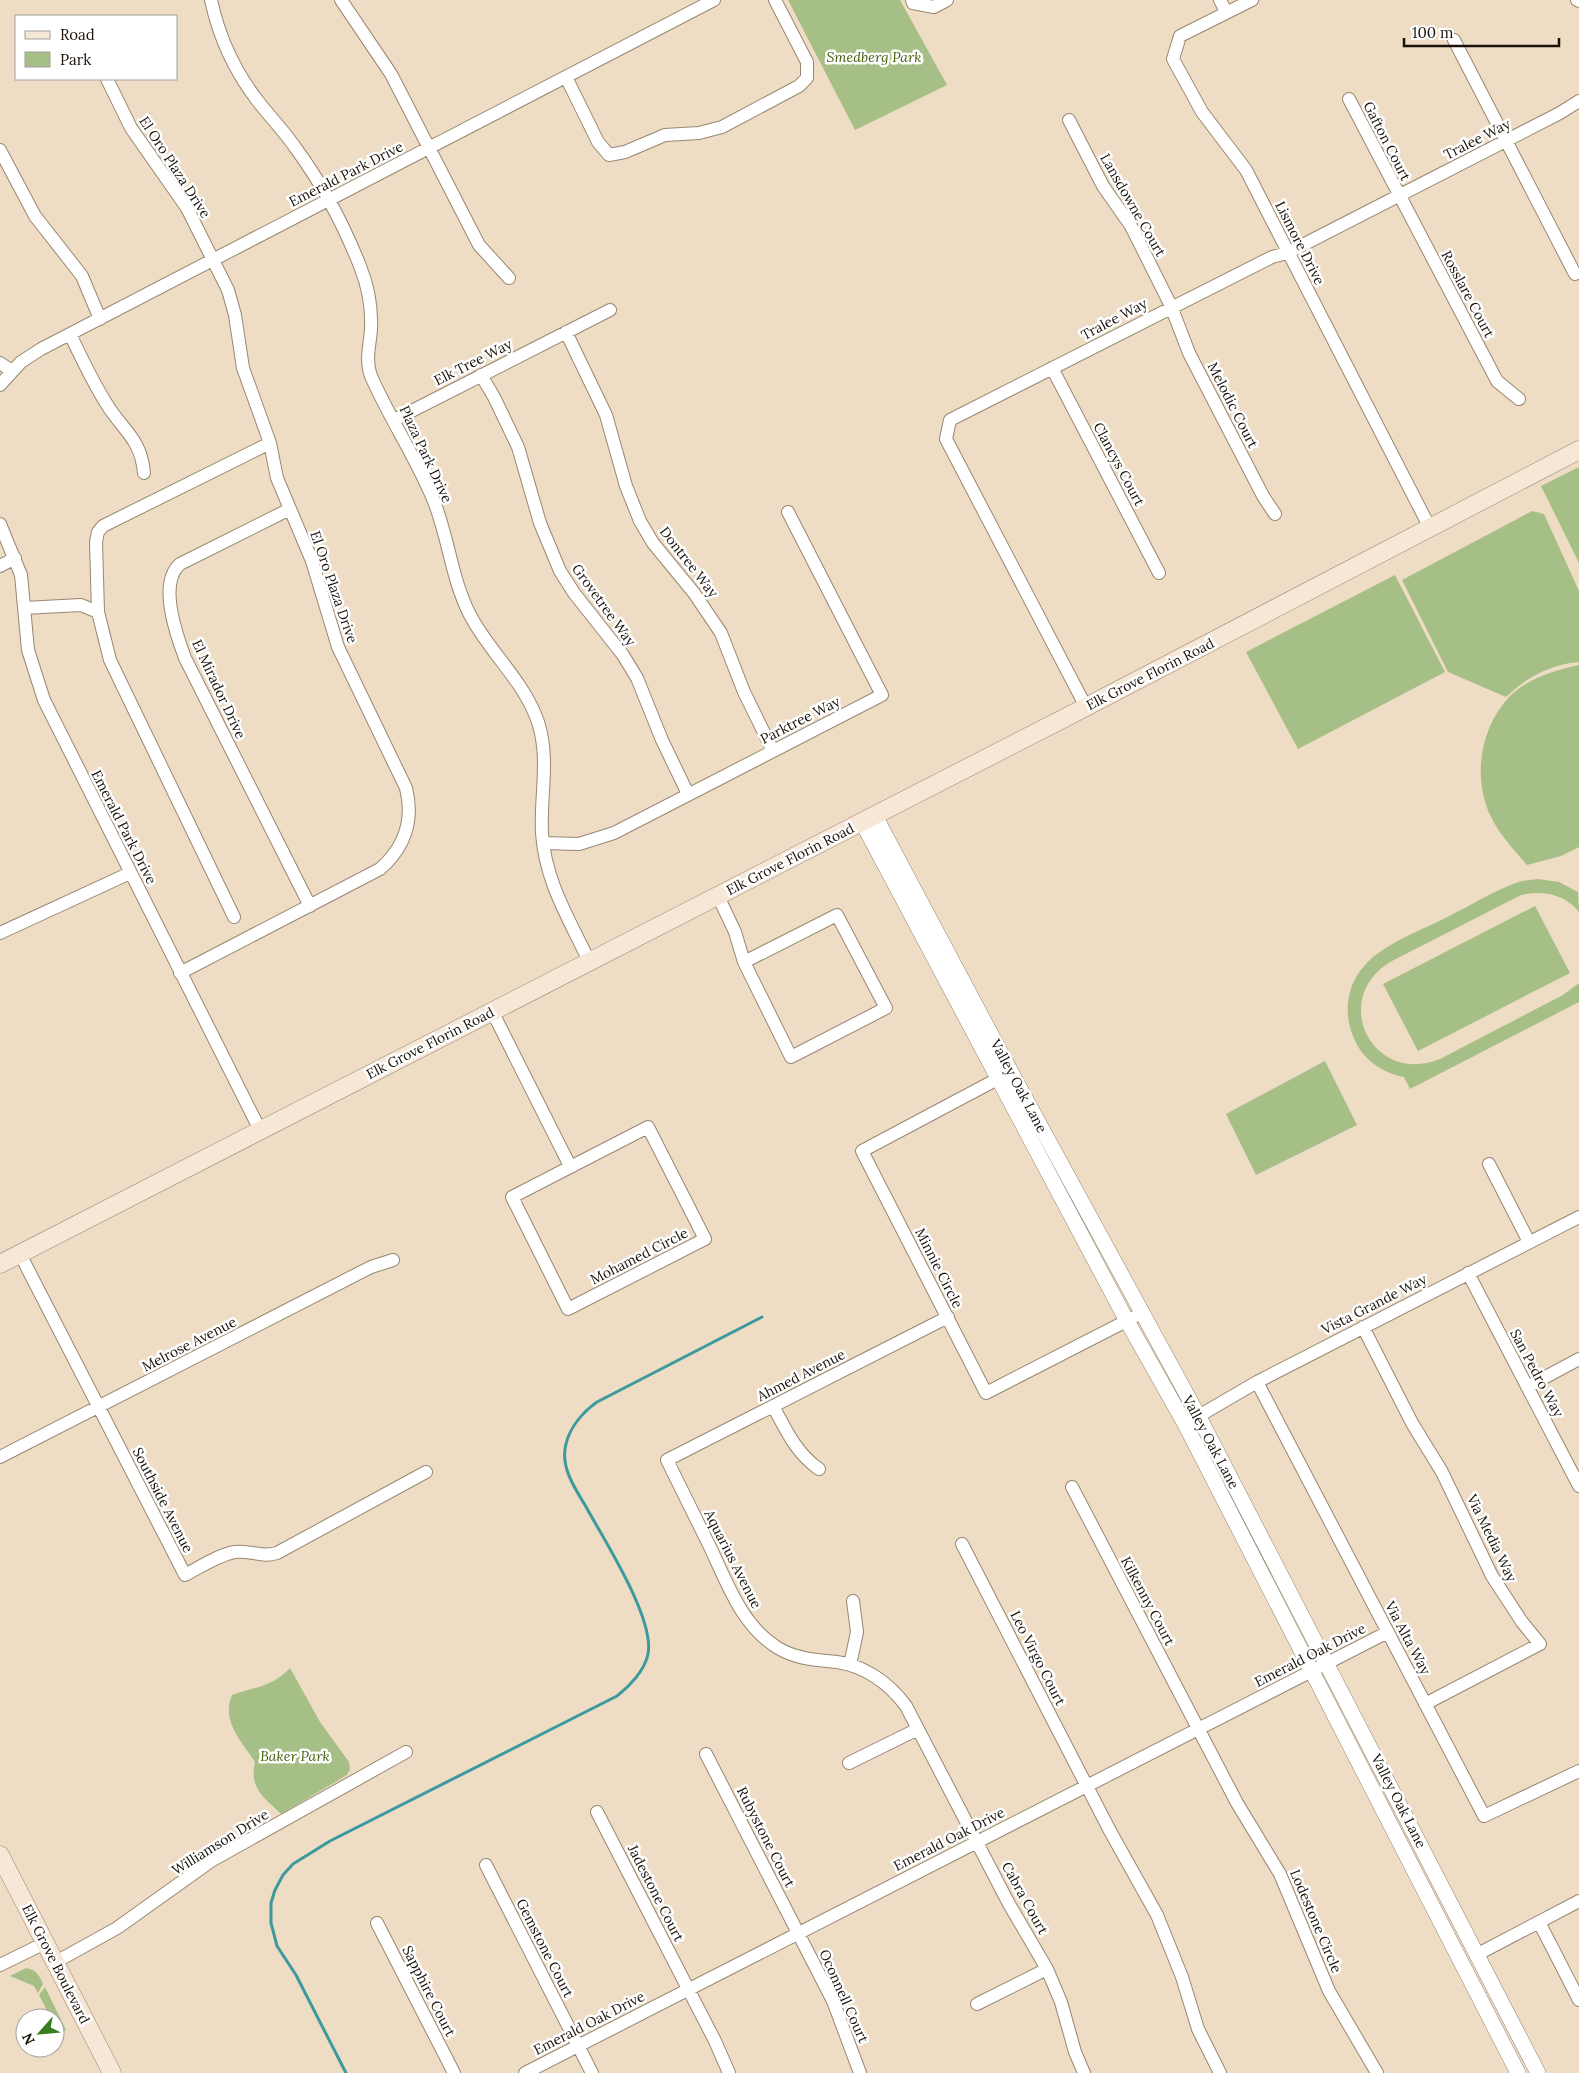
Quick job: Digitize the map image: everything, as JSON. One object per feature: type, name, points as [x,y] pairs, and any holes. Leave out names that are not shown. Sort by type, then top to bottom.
[{"type":"main road","name":"Elk Grove Florin Road","points":[[0,1264],[869,819],[1579,450]]},
{"type":"main road","name":"Elk Grove Boulevard","points":[[0,1855],[112,2073]]},
{"type":"street","name":"Plaza Park Drive","points":[[210,0],[222,39],[243,80],[299,151],[328,200],[364,276],[370,316],[368,366],[436,507],[452,570],[468,609],[484,639],[524,690],[537,720],[545,762],[542,808],[543,844],[558,900],[589,962]]},
{"type":"street","points":[[341,0],[391,74],[479,244],[509,278]]},
{"type":"street","name":"Emerald Park Drive","points":[[0,385],[12,371],[30,356],[70,334],[714,0]]},
{"type":"street","points":[[566,76],[598,142],[609,155],[625,152],[665,135],[699,134],[716,129],[799,86],[809,72],[807,62],[775,0]]},
{"type":"street","points":[[912,0],[913,3],[934,7],[947,0]]},
{"type":"street","points":[[1220,0],[1226,12]]},
{"type":"street","name":"Lismore Drive","points":[[1252,0],[1180,36],[1173,58],[1209,123],[1243,164],[1287,253],[1430,528]]},
{"type":"street","points":[[1454,40],[1575,274]]},
{"type":"street","name":"El Oro Plaza Drive","points":[[107,80],[131,128],[187,208],[232,302],[243,368],[270,443],[277,478],[312,561],[338,647],[406,788],[410,810],[406,832],[396,853],[389,862],[370,875],[180,973]]},
{"type":"street","name":"Gafton Court","points":[[1349,99],[1399,196]]},
{"type":"street","name":"Tralee Way","points":[[1086,707],[946,439],[950,420],[1172,306],[1272,257],[1287,253],[1579,101]]},
{"type":"street","name":"Lansdowne Court","points":[[1069,120],[1103,186],[1131,226],[1172,306]]},
{"type":"street","points":[[0,150],[34,216],[67,254],[82,276],[100,319]]},
{"type":"street","name":"Rosslare Court","points":[[1399,196],[1497,381],[1519,399]]},
{"type":"street","name":"Melodic Court","points":[[1172,306],[1189,353],[1263,496],[1275,514]]},
{"type":"street","name":"Elk Tree Way","points":[[394,420],[610,310]]},
{"type":"street","name":"Dontree Way","points":[[566,332],[606,415],[626,486],[640,521],[663,557],[694,593],[721,633],[744,692],[772,751]]},
{"type":"street","points":[[70,334],[106,403],[135,440],[140,450],[144,473]]},
{"type":"street","points":[[0,363],[12,371]]},
{"type":"street","name":"Clancys Court","points":[[1052,368],[1159,573]]},
{"type":"street","name":"Grovetree Way","points":[[481,375],[503,413],[518,447],[543,531],[560,571],[574,593],[623,655],[637,678],[662,740],[688,794]]},
{"type":"street","points":[[234,917],[110,660],[98,612],[96,542],[100,529],[270,443]]},
{"type":"street","name":"El Mirador Drive","points":[[290,509],[180,564],[171,575],[170,590],[175,625],[185,658],[310,906]]},
{"type":"street","name":"Parktree Way","points":[[543,844],[567,845],[602,838],[882,695],[788,512]]},
{"type":"street","name":"Emerald Park Drive","points":[[0,524],[23,586],[28,650],[44,700],[260,1130]]},
{"type":"street","points":[[0,566],[14,558]]},
{"type":"street","points":[[24,608],[81,605],[98,612]]},
{"type":"street","name":"Valley Oak Lane","points":[[869,819],[1005,1075],[1127,1321],[1185,1424],[1518,2073]]},
{"type":"street","points":[[0,933],[130,873]]},
{"type":"street","points":[[718,896],[735,932],[744,962],[791,1057],[886,1008],[837,915],[744,962]]},
{"type":"street","points":[[492,1011],[570,1166]]},
{"type":"street","name":"Valley Oak Lane","points":[[1005,1075],[1199,1417],[1538,2073]]},
{"type":"street","name":"Minnie Circle","points":[[1005,1075],[862,1151],[986,1392],[1142,1314]]},
{"type":"street","name":"Mohamed Circle","points":[[648,1127],[705,1240],[568,1309],[512,1197],[570,1166],[648,1127]]},
{"type":"street","points":[[1489,1164],[1529,1242]]},
{"type":"street","name":"Vista Grande Way","points":[[1185,1424],[1256,1382],[1579,1217]]},
{"type":"street","name":"Southside Avenue","points":[[20,1254],[185,1575],[229,1554],[255,1552],[270,1556],[426,1472]]},
{"type":"street","name":"Melrose Avenue","points":[[0,1457],[371,1267],[393,1260]]},
{"type":"street","name":"San Pedro Way","points":[[1468,1273],[1579,1486]]},
{"type":"street","name":"Ahmed Avenue","points":[[667,1460],[948,1317]]},
{"type":"street","name":"Via Media Way","points":[[1363,1327],[1412,1423],[1442,1472],[1492,1576],[1522,1622],[1540,1644],[1426,1704]]},
{"type":"street","points":[[1527,1387],[1579,1359]]},
{"type":"street","name":"Via Alta Way","points":[[1256,1382],[1484,1816],[1579,1771]]},
{"type":"street","points":[[774,1406],[794,1445],[810,1463],[819,1469]]},
{"type":"street","name":"Aquarius Avenue","points":[[667,1460],[739,1606],[752,1626],[769,1642],[790,1654],[813,1660],[850,1665],[869,1673],[889,1687],[906,1706],[977,1842]]},
{"type":"street","name":"Kilkenny Court","points":[[1072,1487],[1198,1729]]},
{"type":"street","name":"Leo Virgo Court","points":[[962,1544],[1086,1786]]},
{"type":"street","points":[[850,1665],[857,1632],[853,1601]]},
{"type":"street","name":"Emerald Oak Drive","points":[[525,2073],[1388,1632]]},
{"type":"street","points":[[850,1763],[918,1729]]},
{"type":"street","name":"Lodestone Circle","points":[[1198,1729],[1237,1803],[1280,1874],[1329,1991],[1377,2073]]},
{"type":"street","name":"Williamson Drive","points":[[54,1963],[117,1928],[212,1861],[406,1752]]},
{"type":"street","name":"Rubystone Court","points":[[706,1754],[798,1933]]},
{"type":"street","points":[[1086,1786],[1157,1915],[1179,1969],[1198,2029],[1220,2073]]},
{"type":"street","name":"Jadestone Court","points":[[597,1812],[729,2073]]},
{"type":"street","name":"Cabra Court","points":[[977,1842],[1047,1969],[1061,2002],[1075,2052],[1084,2073]]},
{"type":"street","name":"Gemstone Court","points":[[486,1865],[592,2073]]},
{"type":"street","points":[[1462,1963],[1579,1902]]},
{"type":"street","points":[[1538,1922],[1579,2000]]},
{"type":"street","name":"Sapphire Court","points":[[377,1923],[454,2073]]},
{"type":"street","name":"Oconnell Court","points":[[798,1933],[833,2001],[860,2073]]},
{"type":"street","points":[[0,1965],[45,1943]]},
{"type":"street","points":[[977,2004],[1047,1969]]},
{"type":"green space","name":"Smedberg Park","points":[[788,0],[900,0],[947,85],[855,130]]},
{"type":"green space","points":[[1579,467],[1579,563],[1541,486]]},
{"type":"green space","points":[[1532,511],[1544,514],[1579,591],[1579,662],[1558,666],[1539,673],[1521,684],[1506,697],[1448,672],[1402,580]]},
{"type":"green space","points":[[1395,575],[1445,672],[1298,749],[1246,652]]},
{"type":"green space","points":[[1579,665],[1579,847],[1561,856],[1527,865],[1499,830],[1485,802],[1481,770],[1486,738],[1500,708],[1517,690],[1543,676]]},
{"type":"green space","points":[[1538,879],[1559,882],[1578,892],[1579,912],[1560,897],[1545,893],[1521,895],[1390,962],[1372,978],[1363,997],[1361,1017],[1367,1035],[1379,1050],[1395,1061],[1416,1064],[1440,1059],[1563,995],[1579,983],[1579,1002],[1410,1089],[1404,1077],[1387,1072],[1367,1058],[1353,1036],[1348,1017],[1348,999],[1351,989],[1365,965],[1373,957],[1394,943],[1507,886]]},
{"type":"green space","points":[[1535,906],[1570,973],[1418,1051],[1383,984]]},
{"type":"green space","points":[[1325,1061],[1357,1125],[1256,1175],[1226,1114]]},
{"type":"green space","name":"Baker Park","points":[[290,1668],[320,1722],[349,1762],[350,1769],[347,1775],[281,1814],[259,1792],[256,1786],[254,1779],[255,1762],[234,1730],[229,1713],[229,1704],[232,1695],[270,1683]]},
{"type":"green space","points":[[26,1968],[35,1972],[42,1981],[43,1984],[38,1993],[34,1986],[10,1976]]},
{"type":"green space","points":[[45,1987],[55,2008],[46,2008],[39,1995]]},
{"type":"waterway","points":[[346,2073],[296,1975],[277,1946],[271,1923],[271,1903],[283,1875],[293,1864],[330,1841],[617,1696],[631,1683],[644,1666],[648,1654],[648,1639],[644,1620],[626,1578],[569,1476],[565,1460],[568,1438],[578,1420],[597,1402],[762,1317]]}]
